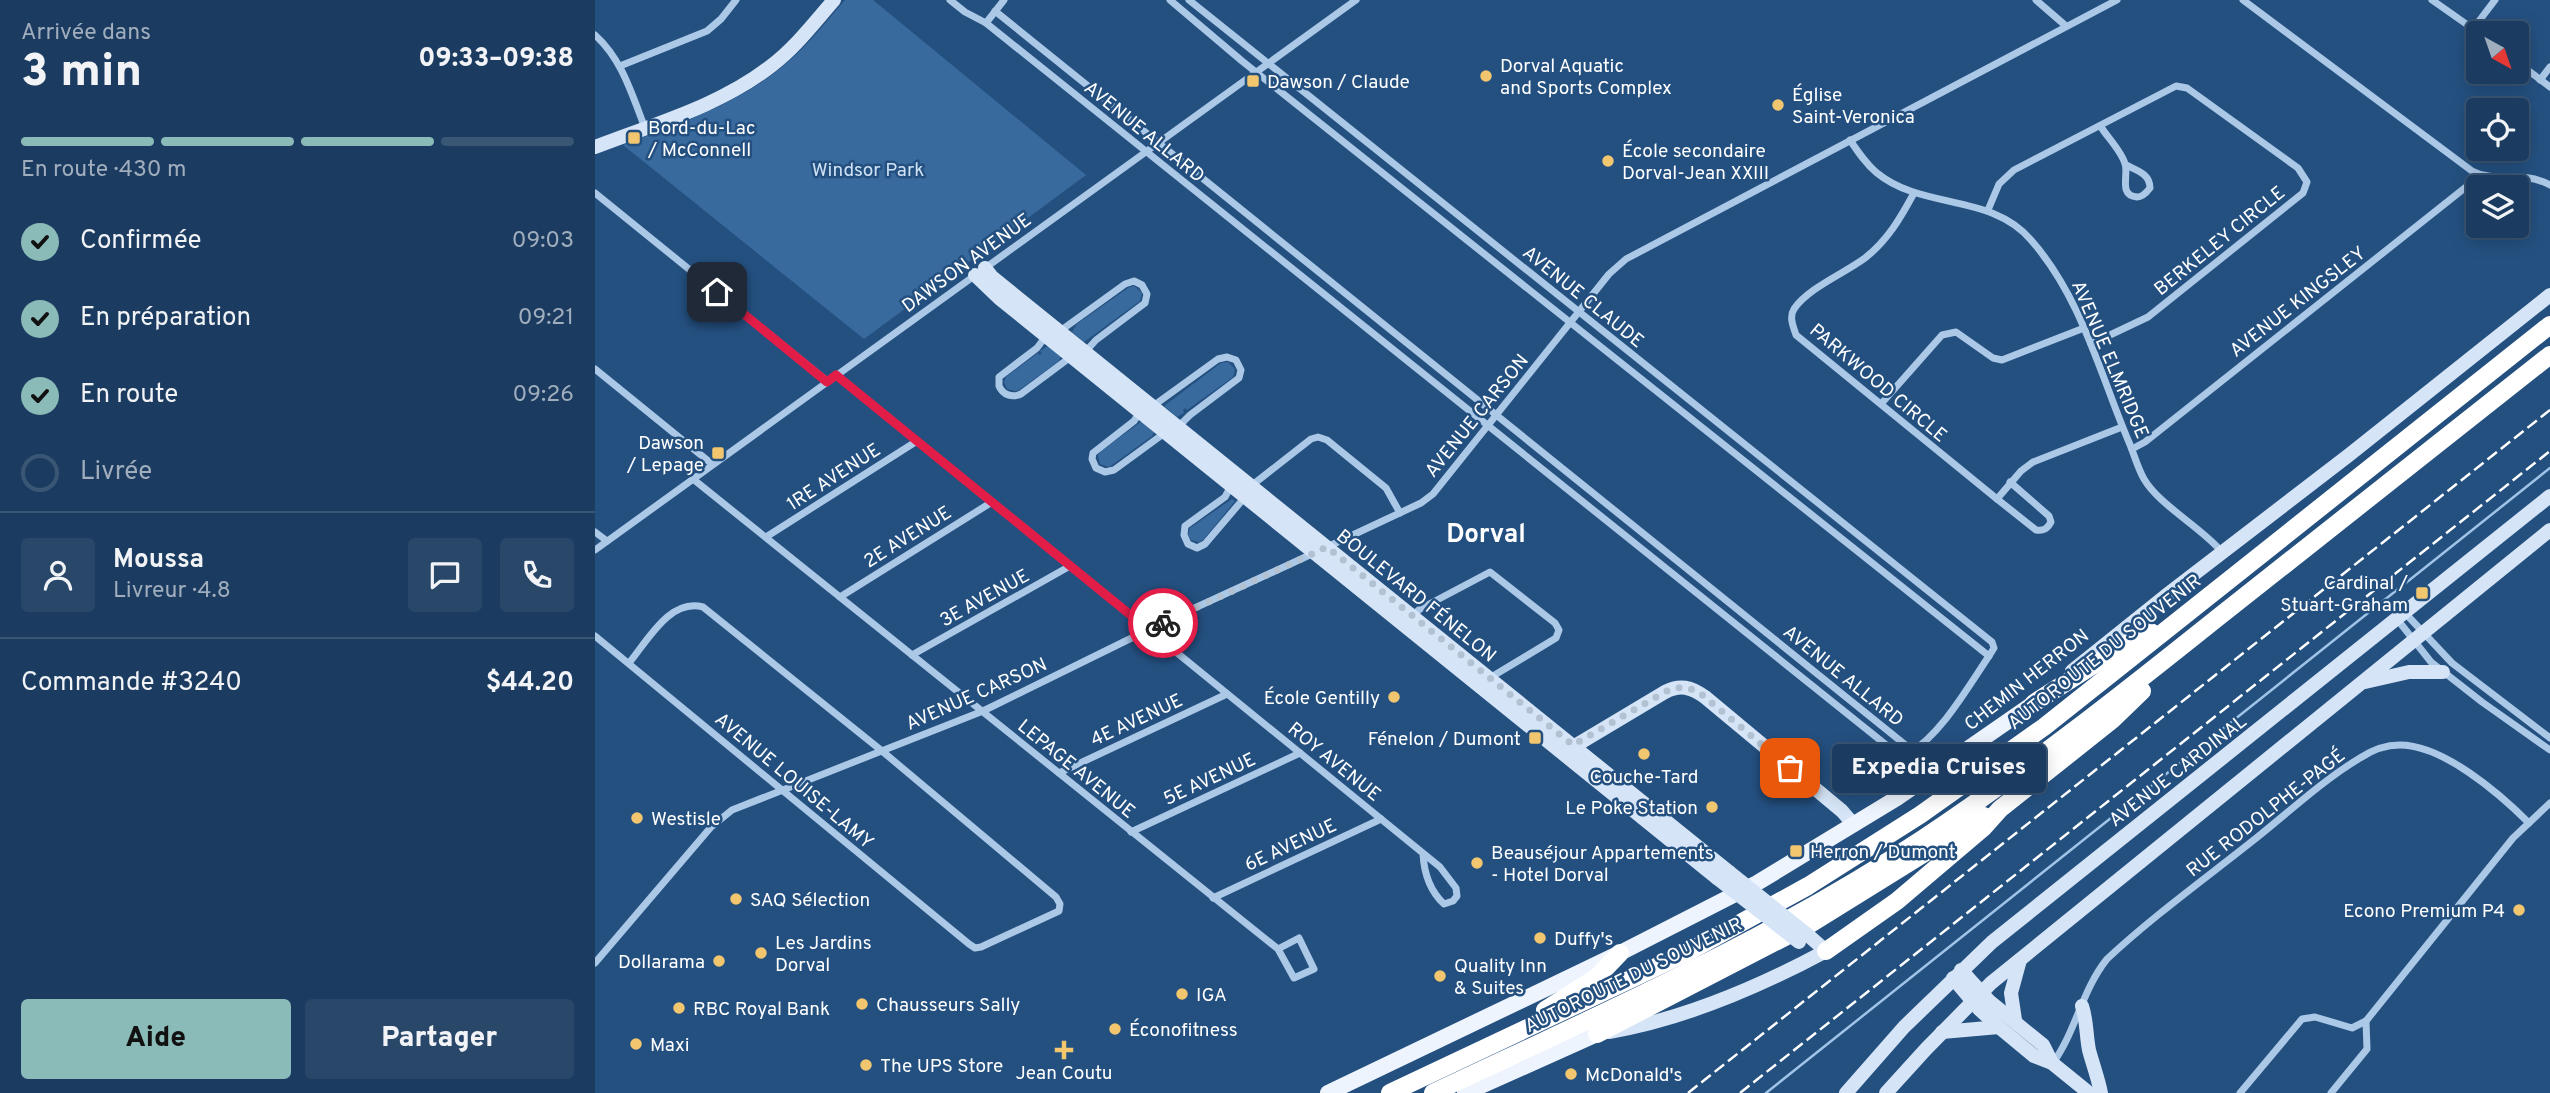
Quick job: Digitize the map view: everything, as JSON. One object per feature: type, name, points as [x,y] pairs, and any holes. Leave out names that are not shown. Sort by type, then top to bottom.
[{"type":"highway","name":"AUTOROUTE DU SOUVENIR","points":[[1390,1093],[1686,953],[1851,860],[1931,808],[2008,753],[2550,325]]},
{"type":"highway","name":"AUTOROUTE DU SOUVENIR","points":[[1433,1093],[1691,971],[1765,933],[1924,838],[2029,765],[2550,355]]},
{"type":"highway","points":[[2034,702],[2125,645],[2185,614]]},
{"type":"highway","points":[[1822,953],[1897,901],[1983,828],[2000,809],[2112,720],[2211,624]]},
{"type":"highway","points":[[1597,1034],[1810,924],[1977,820],[2000,809]]},
{"type":"highway","points":[[1496,1043],[1597,977],[1620,953]]},
{"type":"main road","points":[[595,147],[716,100],[755,78],[786,54],[834,0]]},
{"type":"main road","name":"BOULEVARD FÉNELON","points":[[980,271],[992,277],[1053,333],[1146,409],[1822,953]]},
{"type":"main road","name":"CHEMIN HERRON","points":[[1328,1093],[1620,953],[1748,888],[1913,787],[2034,702],[2550,295]]},
{"type":"main road","name":"BOULEVARD FÉNELON","points":[[1172,429],[1232,486],[1248,491]]},
{"type":"main road","name":"AVENUE CARDINAL","points":[[1846,1093],[1903,1027],[1957,974],[2037,906],[2550,496]]},
{"type":"main road","points":[[1886,1093],[1976,996],[2550,530]]},
{"type":"main road","name":"BOULEVARD FÉNELON","points":[[1320,550],[1412,616],[1484,681]]},
{"type":"main road","points":[[2360,684],[2409,672],[2443,672]]},
{"type":"main road","points":[[1569,749],[1665,692],[1677,687],[1687,687],[1705,697],[1842,811],[1854,825]]},
{"type":"main road","points":[[1465,1093],[1597,1034],[1625,1029],[1720,1000],[1756,986],[1822,953]]},
{"type":"main road","points":[[2015,1020],[2011,993],[2021,959]]},
{"type":"main road","points":[[1957,974],[1999,1027],[2034,1056],[2052,1063],[2089,1093]]},
{"type":"main road","points":[[1976,996],[2015,1020],[2043,1045],[2052,1063]]},
{"type":"main road","points":[[2082,1006],[2087,1021],[2089,1049],[2101,1093]]},
{"type":"main road","points":[[1942,1031],[1999,1027]]},
{"type":"street","points":[[620,66],[707,31],[736,0]]},
{"type":"street","name":"AVENUE ALLARD","points":[[950,0],[986,23],[1895,752],[1903,755],[1913,751],[995,11]]},
{"type":"street","points":[[986,23],[1004,0]]},
{"type":"street","name":"AVENUE CLAUDE","points":[[1170,0],[1257,73],[1989,656],[1994,648],[1992,642],[1189,0]]},
{"type":"street","name":"DAWSON AVENUE","points":[[595,550],[1356,0]]},
{"type":"street","points":[[2036,0],[2066,26]]},
{"type":"street","name":"AVENUE CARSON","points":[[595,963],[718,820],[738,807],[983,711],[1421,503],[1433,494],[1609,274],[1626,259],[2117,0]]},
{"type":"street","points":[[2243,0],[2477,174],[2490,177],[2527,176],[2550,185]]},
{"type":"street","points":[[2432,0],[2466,24]]},
{"type":"street","points":[[2482,21],[2495,0]]},
{"type":"street","points":[[595,35],[620,66],[645,128]]},
{"type":"street","points":[[2540,80],[2550,67]]},
{"type":"street","points":[[2529,71],[2550,88]]},
{"type":"street","name":"BERKELEY CIRCLE","points":[[1988,210],[1999,184],[2014,170],[2176,86],[2187,88],[2298,168],[2307,182],[2303,193],[2148,317],[2091,344]]},
{"type":"street","points":[[2101,127],[2126,165],[2145,174],[2150,181],[2150,188],[2140,196],[2134,197],[2128,193],[2125,186],[2126,165]]},
{"type":"street","name":"AVENUE ELMRIDGE","points":[[1850,140],[1877,174],[1914,193],[1988,210],[2012,223],[2029,237],[2067,289],[2143,476],[2151,488],[2223,552]]},
{"type":"street","name":"AVENUE KINGSLEY","points":[[2132,449],[2145,442],[2466,187],[2477,174]]},
{"type":"street","points":[[1412,196],[1420,186]]},
{"type":"street","points":[[595,193],[827,382]]},
{"type":"street","name":"PARKWOOD CIRCLE","points":[[1914,193],[1896,227],[1868,256],[1802,300],[1793,311],[1791,321],[1796,335],[2036,530],[2043,531],[2051,522],[2049,516],[2010,482]]},
{"type":"street","points":[[1318,289],[1327,278]]},
{"type":"street","points":[[1134,281],[1142,285],[1147,294],[1145,303],[1079,354],[1021,394],[1011,396],[1003,392],[998,383],[999,377],[1053,333],[1125,284],[1134,281]]},
{"type":"street","points":[[1881,404],[1942,335],[1956,332],[1993,358],[2002,360],[2084,328]]},
{"type":"street","points":[[1218,359],[1233,359],[1241,370],[1239,378],[1172,429],[1114,470],[1105,472],[1096,468],[1092,462],[1093,453],[1146,409],[1218,359]]},
{"type":"street","points":[[595,369],[712,464]]},
{"type":"street","name":"ROY AVENUE","points":[[836,375],[1440,867],[1456,888],[1457,896],[1453,901],[1444,904],[1437,897],[1428,880],[1423,854]]},
{"type":"street","points":[[1997,499],[2010,482],[2033,462],[2123,427]]},
{"type":"street","points":[[1720,441],[1728,431]]},
{"type":"street","points":[[1232,486],[1224,498],[1185,526],[1184,535],[1188,544],[1197,548],[1205,544],[1248,491],[1311,439],[1318,437],[1334,445],[1386,488],[1400,513]]},
{"type":"street","name":"1RE AVENUE","points":[[766,537],[917,441]]},
{"type":"street","name":"LEPAGE AVENUE","points":[[693,478],[1278,949],[1294,978],[1314,969],[1299,938],[1278,949]]},
{"type":"street","name":"2E AVENUE","points":[[840,597],[992,502]]},
{"type":"street","points":[[1629,539],[1637,528]]},
{"type":"street","points":[[595,532],[607,541]]},
{"type":"street","name":"3E AVENUE","points":[[912,655],[1070,566]]},
{"type":"street","points":[[1412,616],[1420,609],[1490,572],[1555,622],[1559,633],[1553,641],[1484,681]]},
{"type":"street","points":[[629,663],[671,612],[693,605],[703,607],[882,751]]},
{"type":"street","points":[[2401,616],[2418,637],[2550,738]]},
{"type":"street","points":[[1759,643],[1767,633]]},
{"type":"street","name":"AVENUE LOUISE-LAMY","points":[[595,636],[975,948],[1059,911],[1061,904],[1056,897],[882,751]]},
{"type":"street","points":[[2418,637],[2426,657],[2443,672],[2550,750]]},
{"type":"street","points":[[1913,751],[1925,742],[1952,709],[1989,656]]},
{"type":"street","name":"4E AVENUE","points":[[1059,774],[1227,694]]},
{"type":"street","name":"RUE RODOLPHE-PAGÉ","points":[[2052,1063],[2068,1038],[2098,972],[2113,954],[2334,776],[2377,749],[2392,745],[2411,746],[2442,755],[2529,823]]},
{"type":"street","name":"5E AVENUE","points":[[1131,832],[1300,753]]},
{"type":"street","points":[[2239,1093],[2302,1019],[2315,1017],[2352,1028],[2365,1021],[2513,838],[2550,803]]},
{"type":"street","name":"6E AVENUE","points":[[1213,898],[1381,819]]},
{"type":"street","points":[[2331,1093],[2367,1049],[2365,1021]]},
{"type":"green space","name":"Windsor Park","points":[[845,0],[873,0],[1086,175],[864,339],[623,145],[726,103],[764,80],[799,52]]},
{"type":"green space","points":[[1134,286],[1142,293],[1140,301],[1084,342],[1072,332],[1077,324]]},
{"type":"green space","points":[[1048,346],[1061,356],[1059,361],[1019,390],[1007,389],[1004,382],[1006,377],[1038,353],[1042,354],[1040,351]]},
{"type":"green space","points":[[1228,362],[1235,369],[1233,377],[1187,410],[1185,408],[1184,413],[1177,417],[1164,406],[1221,363]]},
{"type":"green space","points":[[1142,421],[1154,432],[1152,436],[1109,467],[1100,464],[1098,455],[1101,451]]},
{"type":"green space","points":[[1232,499],[1235,501],[1204,539],[1199,542],[1191,540],[1188,535],[1190,528]]},
{"type":"waterway","points":[[1766,1093],[2550,468]]},
{"type":"railway","points":[[1688,1093],[2550,410]]},
{"type":"railway","points":[[1740,1093],[2550,451]]},
{"type":"way so far","points":[[1163,623],[1327,547],[1573,745],[1665,692],[1677,687],[1687,687],[1700,693],[1790,768]]},
{"type":"place","name":"Dorval Aquatic and Sports Complex","points":[[1486,76]]},
{"type":"place","name":"Dawson / Claude","points":[[1253,81]]},
{"type":"place","name":"Église Saint-Veronica","points":[[1778,105]]},
{"type":"place","name":"Bord-du-Lac / McConnell","points":[[634,138]]},
{"type":"place","name":"École secondaire Dorval-Jean XXIII","points":[[1608,161]]},
{"type":"place","name":"Dawson / Lepage","points":[[718,453]]},
{"type":"place","name":"Cardinal / Stuart-Graham","points":[[2422,593]]},
{"type":"place","name":"École Gentilly","points":[[1394,697]]},
{"type":"place","name":"Fénelon / Dumont","points":[[1535,738]]},
{"type":"place","name":"Couche-Tard","points":[[1644,754]]},
{"type":"place","name":"Expedia Cruises","points":[[1790,768]]},
{"type":"place","name":"Le Poke Station","points":[[1712,807]]},
{"type":"place","name":"Westisle","points":[[637,818]]},
{"type":"place","name":"Herron / Dumont","points":[[1796,851]]},
{"type":"place","name":"Beauséjour Appartements - Hotel Dorval","points":[[1477,863]]},
{"type":"place","name":"SAQ Sélection","points":[[736,899]]},
{"type":"place","name":"Econo Premium P4","points":[[2519,910]]},
{"type":"place","name":"Duffy's","points":[[1540,938]]},
{"type":"place","name":"Les Jardins Dorval","points":[[761,953]]},
{"type":"place","name":"Dollarama","points":[[719,961]]},
{"type":"place","name":"Quality Inn & Suites","points":[[1440,976]]},
{"type":"place","name":"IGA","points":[[1182,994]]},
{"type":"place","name":"Chausseurs Sally","points":[[862,1004]]},
{"type":"place","name":"RBC Royal Bank","points":[[679,1008]]},
{"type":"place","name":"Éconofitness","points":[[1115,1029]]},
{"type":"place","name":"Maxi","points":[[636,1044]]},
{"type":"place","name":"Jean Coutu","points":[[1064,1050]]},
{"type":"place","name":"The UPS Store","points":[[866,1065]]},
{"type":"place","name":"McDonald's","points":[[1571,1074]]},
{"type":"district","name":"Dorval","points":[[1486,533]]},
{"type":"route","points":[[717,292],[827,382],[836,375],[1149,630],[1163,623]]}]
